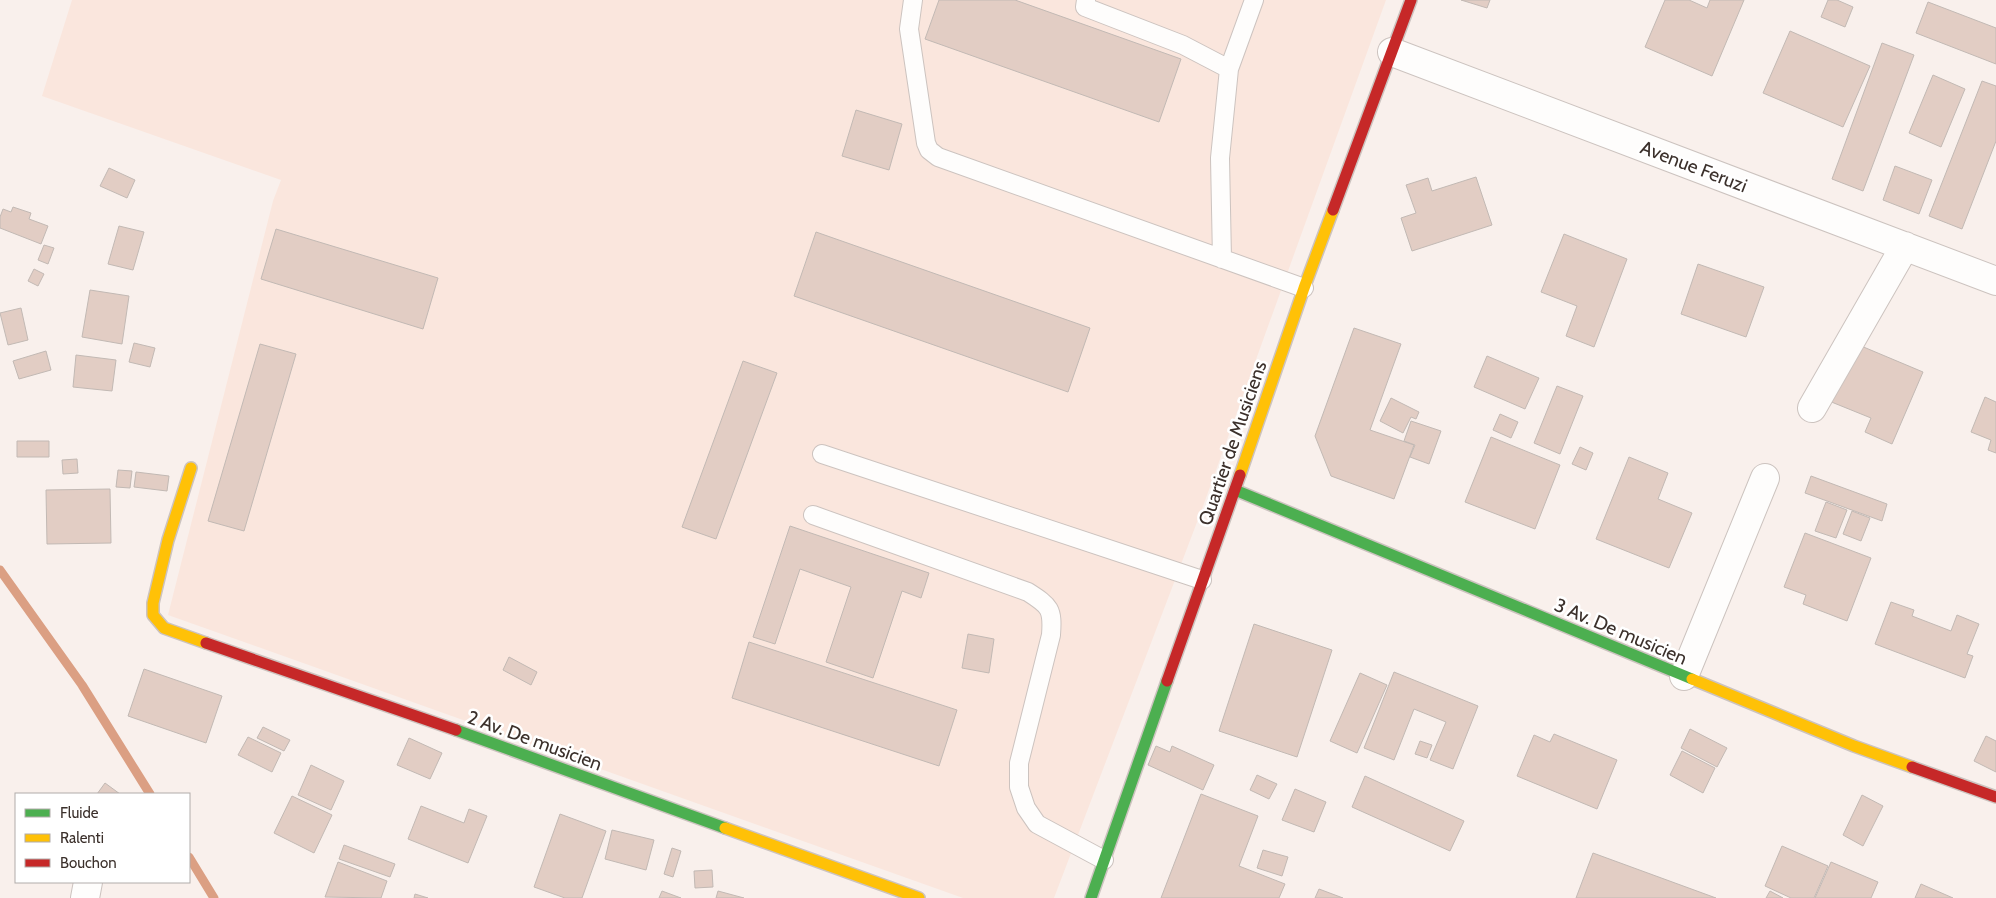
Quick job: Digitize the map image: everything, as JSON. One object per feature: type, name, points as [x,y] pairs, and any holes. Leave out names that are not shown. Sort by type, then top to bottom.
[{"type":"street","name":"Quartier de Musiciens","points":[[1091,898],[1202,580],[1236,490],[1304,288],[1411,0]]},
{"type":"street","name":"Avenue Feruzi","points":[[1392,52],[1996,281]]},
{"type":"street","points":[[1812,408],[1905,246]]},
{"type":"street","name":"2 Av. De musicien","points":[[191,468],[168,540],[153,603],[153,615],[164,628],[482,739],[919,898]]},
{"type":"street","points":[[1684,676],[1765,478]]},
{"type":"street","name":"3 Av. De musicien","points":[[1236,490],[1854,746],[1996,797]]},
{"type":"street","points":[[85,898],[88,883]]},
{"type":"lane","points":[[913,0],[909,29],[926,142],[929,150],[938,157],[1304,288]]},
{"type":"lane","points":[[1086,0],[1085,8],[1183,44],[1229,69]]},
{"type":"lane","points":[[1222,259],[1220,158],[1229,69],[1254,0]]},
{"type":"lane","points":[[822,454],[1202,580]]},
{"type":"lane","points":[[813,514],[1028,592],[1044,602],[1052,616],[1051,635],[1019,763],[1020,787],[1026,808],[1037,824],[1104,860]]},
{"type":"shaded area","points":[[72,0],[1386,0],[1202,509],[1054,898],[963,898],[168,615],[273,201],[281,180],[42,96]]},
{"type":"building","points":[[939,0],[1015,0],[1181,59],[1159,122],[925,39]]},
{"type":"building","points":[[1461,0],[1490,0],[1487,8]]},
{"type":"building","points":[[1665,0],[1689,0],[1707,8],[1710,0],[1744,0],[1712,76],[1645,47]]},
{"type":"building","points":[[1828,0],[1837,0],[1853,7],[1845,27],[1821,17]]},
{"type":"building","points":[[1928,2],[1996,28],[1996,64],[1916,33]]},
{"type":"building","points":[[1790,31],[1870,66],[1843,127],[1763,93]]},
{"type":"building","points":[[1882,43],[1914,55],[1863,191],[1832,179]]},
{"type":"building","points":[[1933,75],[1965,89],[1941,147],[1909,133]]},
{"type":"building","points":[[1982,81],[1996,86],[1996,141],[1962,229],[1929,216]]},
{"type":"building","points":[[856,110],[902,124],[889,170],[842,156]]},
{"type":"building","points":[[1895,166],[1932,180],[1919,214],[1883,200]]},
{"type":"building","points":[[109,168],[135,180],[127,198],[100,186]]},
{"type":"building","points":[[1476,177],[1492,225],[1412,251],[1401,218],[1416,213],[1406,185],[1428,178],[1432,191]]},
{"type":"building","points":[[13,207],[31,213],[29,219],[48,226],[41,244],[0,228],[0,217],[3,209],[11,212]]},
{"type":"building","points":[[119,226],[144,232],[133,270],[108,264]]},
{"type":"building","points":[[276,229],[438,278],[423,329],[261,279]]},
{"type":"building","points":[[816,232],[1090,328],[1068,392],[794,296]]},
{"type":"building","points":[[1564,234],[1627,259],[1594,347],[1566,336],[1577,306],[1541,292]]},
{"type":"building","points":[[44,245],[54,248],[48,264],[38,260]]},
{"type":"building","points":[[1698,264],[1764,287],[1746,337],[1681,314]]},
{"type":"building","points":[[34,269],[44,274],[38,286],[28,281]]},
{"type":"building","points":[[90,290],[129,296],[122,344],[82,337]]},
{"type":"building","points":[[21,308],[28,340],[8,345],[0,313]]},
{"type":"building","points":[[1354,328],[1401,344],[1370,430],[1414,445],[1394,499],[1331,476],[1315,436]]},
{"type":"building","points":[[134,343],[155,348],[150,367],[129,362]]},
{"type":"building","points":[[1854,343],[1923,372],[1892,444],[1865,432],[1871,418],[1829,401]]},
{"type":"building","points":[[260,344],[296,354],[244,531],[208,521]]},
{"type":"building","points":[[46,351],[51,370],[19,379],[13,361]]},
{"type":"building","points":[[76,355],[116,360],[112,391],[73,387]]},
{"type":"building","points":[[1487,356],[1539,378],[1525,409],[1474,387]]},
{"type":"building","points":[[743,361],[777,373],[716,539],[682,527]]},
{"type":"building","points":[[1557,386],[1583,396],[1560,454],[1534,443]]},
{"type":"building","points":[[1985,397],[1996,402],[1996,453],[1988,450],[1991,440],[1971,432]]},
{"type":"building","points":[[1391,398],[1419,412],[1416,419],[1411,417],[1403,433],[1380,421]]},
{"type":"building","points":[[1500,414],[1518,422],[1511,438],[1493,430]]},
{"type":"building","points":[[1411,421],[1441,431],[1429,464],[1410,457],[1415,445],[1404,441]]},
{"type":"building","points":[[1491,437],[1560,465],[1535,529],[1465,502]]},
{"type":"building","points":[[17,441],[49,441],[49,457],[17,457]]},
{"type":"building","points":[[1580,447],[1593,453],[1586,470],[1572,464]]},
{"type":"building","points":[[1629,457],[1668,473],[1658,499],[1692,513],[1669,568],[1596,539]]},
{"type":"building","points":[[77,459],[78,473],[63,474],[62,460]]},
{"type":"building","points":[[118,470],[132,471],[130,488],[116,487]]},
{"type":"building","points":[[136,472],[169,476],[167,491],[134,487]]},
{"type":"building","points":[[1811,476],[1887,504],[1882,521],[1805,493]]},
{"type":"building","points":[[110,489],[111,543],[47,544],[46,490]]},
{"type":"building","points":[[1826,502],[1847,510],[1836,538],[1815,531]]},
{"type":"building","points":[[1852,511],[1870,518],[1861,541],[1843,534]]},
{"type":"building","points":[[790,526],[929,573],[921,598],[902,591],[873,678],[826,662],[851,587],[800,569],[775,644],[753,637]]},
{"type":"building","points":[[1805,533],[1871,558],[1847,621],[1803,604],[1806,595],[1784,587]]},
{"type":"building","points":[[1891,602],[1914,610],[1912,616],[1951,631],[1957,615],[1979,624],[1967,654],[1973,656],[1965,678],[1875,644]]},
{"type":"building","points":[[1254,624],[1332,650],[1297,757],[1219,731]]},
{"type":"building","points":[[968,634],[994,639],[989,673],[962,668]]},
{"type":"building","points":[[749,642],[957,710],[939,766],[732,698]]},
{"type":"building","points":[[509,657],[537,672],[531,685],[503,670]]},
{"type":"building","points":[[144,669],[222,696],[206,743],[128,716]]},
{"type":"building","points":[[1394,672],[1478,706],[1453,769],[1430,760],[1446,722],[1414,709],[1394,760],[1364,748]]},
{"type":"building","points":[[1360,673],[1387,685],[1357,753],[1330,741]]},
{"type":"building","points":[[263,727],[290,740],[284,751],[257,738]]},
{"type":"building","points":[[1690,729],[1727,748],[1717,767],[1681,748]]},
{"type":"building","points":[[1554,734],[1617,760],[1597,809],[1517,776],[1534,735],[1550,742]]},
{"type":"building","points":[[1986,736],[1996,741],[1996,772],[1974,761]]},
{"type":"building","points":[[248,737],[281,753],[272,772],[238,755]]},
{"type":"building","points":[[409,738],[442,753],[430,779],[397,765]]},
{"type":"building","points":[[1420,741],[1432,745],[1427,758],[1415,754]]},
{"type":"building","points":[[1156,746],[1170,752],[1172,746],[1214,765],[1203,790],[1148,765]]},
{"type":"building","points":[[1682,751],[1715,768],[1703,793],[1670,775]]},
{"type":"building","points":[[311,765],[344,781],[331,810],[298,795]]},
{"type":"building","points":[[1257,775],[1277,784],[1269,799],[1250,790]]},
{"type":"building","points":[[1365,776],[1464,821],[1450,851],[1352,807]]},
{"type":"building","points":[[105,783],[119,793],[98,793]]},
{"type":"building","points":[[1295,789],[1326,802],[1314,832],[1282,820]]},
{"type":"building","points":[[1201,794],[1258,816],[1239,866],[1285,884],[1279,898],[1161,898]]},
{"type":"building","points":[[1862,795],[1883,806],[1863,846],[1843,835]]},
{"type":"building","points":[[292,796],[332,815],[314,853],[274,833]]},
{"type":"building","points":[[421,806],[464,823],[469,809],[487,816],[468,863],[408,839]]},
{"type":"building","points":[[560,814],[606,831],[582,898],[565,898],[534,887]]},
{"type":"building","points":[[612,830],[654,840],[646,870],[605,859]]},
{"type":"building","points":[[344,845],[395,864],[390,877],[339,859]]},
{"type":"building","points":[[1782,846],[1828,866],[1814,898],[1791,898],[1765,886]]},
{"type":"building","points":[[672,848],[681,851],[673,877],[664,874]]},
{"type":"building","points":[[1263,850],[1288,857],[1282,876],[1257,868]]},
{"type":"building","points":[[1593,853],[1716,898],[1576,898]]},
{"type":"building","points":[[338,862],[387,881],[381,898],[325,897]]},
{"type":"building","points":[[1831,862],[1878,882],[1871,898],[1815,898]]},
{"type":"building","points":[[712,870],[713,887],[695,888],[694,871]]},
{"type":"building","points":[[1921,884],[1953,898],[1915,898]]},
{"type":"building","points":[[1319,889],[1343,898],[1315,898]]},
{"type":"building","points":[[662,891],[681,898],[659,898]]},
{"type":"building","points":[[718,891],[744,898],[716,898]]},
{"type":"building","points":[[1770,891],[1783,898],[1766,898]]},
{"type":"building","points":[[415,894],[428,898],[414,898]]},
{"type":"waterway","points":[[0,570],[82,685],[149,793]]},
{"type":"waterway","points":[[190,859],[214,898]]},
{"type":"traffic: fast","points":[[1235,490],[1692,679]]},
{"type":"traffic: fast","points":[[1091,898],[1167,681]]},
{"type":"traffic: fast","points":[[456,730],[725,828]]},
{"type":"traffic: slow","points":[[1240,475],[1304,288],[1333,210]]},
{"type":"traffic: slow","points":[[191,468],[168,540],[153,603],[153,615],[164,628],[206,643]]},
{"type":"traffic: slow","points":[[1692,679],[1854,746],[1912,767]]},
{"type":"traffic: slow","points":[[725,828],[919,898]]},
{"type":"traffic: jam","points":[[1333,210],[1411,0]]},
{"type":"traffic: jam","points":[[1167,681],[1240,475]]},
{"type":"traffic: jam","points":[[206,643],[456,730]]},
{"type":"traffic: jam","points":[[1912,767],[1996,797]]}]
